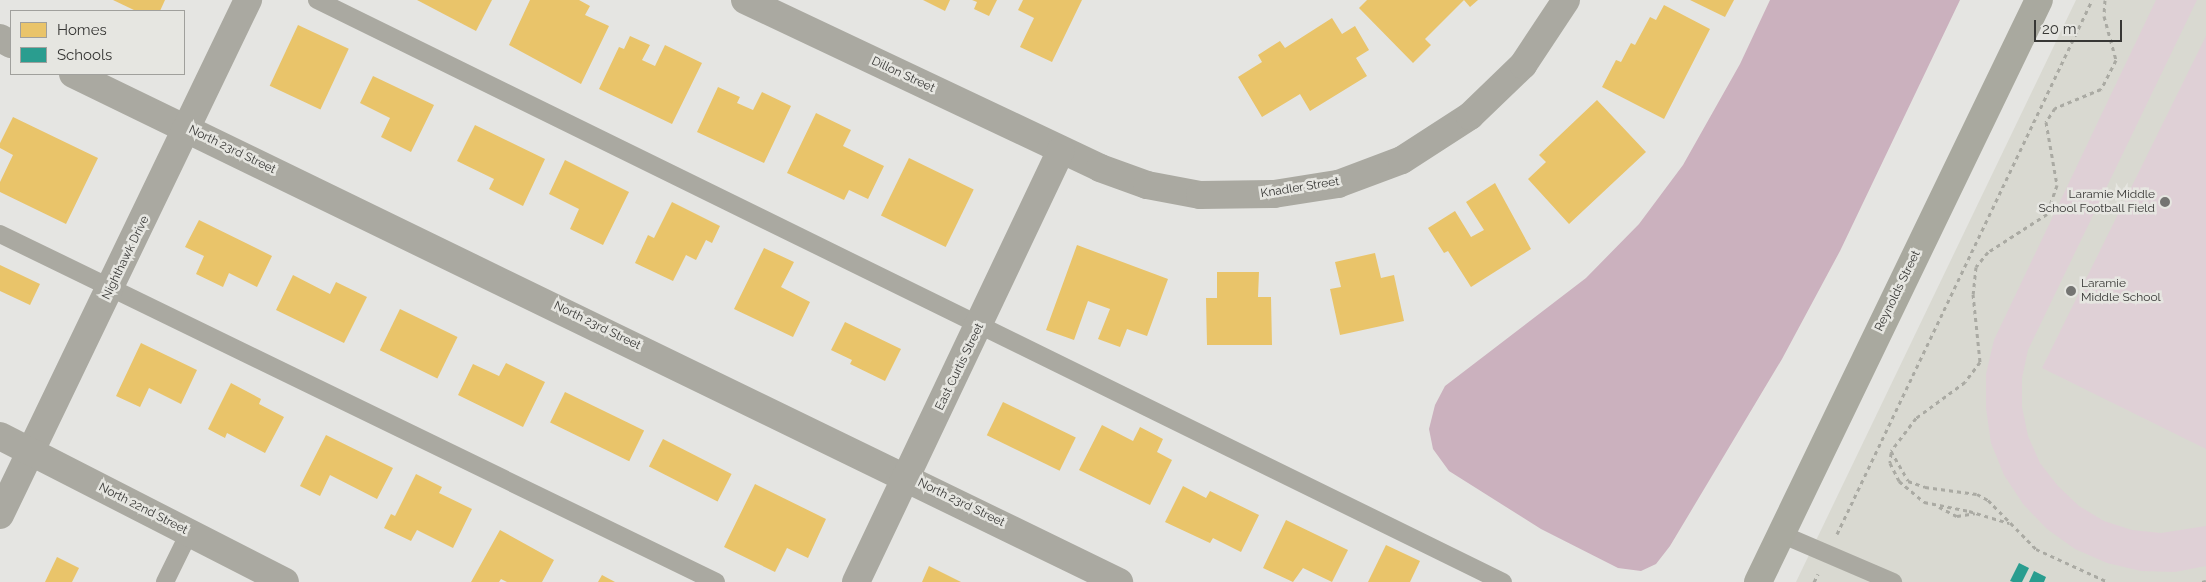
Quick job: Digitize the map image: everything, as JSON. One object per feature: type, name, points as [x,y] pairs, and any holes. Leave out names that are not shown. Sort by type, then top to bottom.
[{"type":"main road","name":"Reynolds Street","points":[[1758,582],[2039,0]]},
{"type":"street","name":"Nighthawk Drive","points":[[0,515],[188,129],[248,0]]},
{"type":"street","name":"Dillon Street","points":[[746,0],[1061,150]]},
{"type":"street","name":"Knadler Street","points":[[1061,150],[1147,184],[1200,195],[1274,194],[1338,184],[1402,160],[1470,116],[1523,65],[1566,0]]},
{"type":"street","name":"North 23rd Street","points":[[75,75],[907,476],[1119,582]]},
{"type":"street","name":"East Curtis Street","points":[[856,582],[980,325],[1061,150]]},
{"type":"street","name":"North 22nd Street","points":[[0,436],[285,582]]},
{"type":"lane","points":[[317,0],[1503,582]]},
{"type":"lane","points":[[0,234],[716,582]]},
{"type":"lane","points":[[165,582],[189,532]]},
{"type":"lane","points":[[1781,534],[1892,582]]},
{"type":"path","points":[[1814,582],[2092,0]]},
{"type":"path","points":[[2010,524],[1976,513],[1924,502],[1899,481],[1890,463],[1891,451],[1916,418],[1965,382],[1980,362],[1973,294],[1976,267],[1988,252],[2046,214],[2057,184],[2046,122],[2055,108],[2101,89],[2116,60],[2104,16],[2105,0]]},
{"type":"path","points":[[1891,451],[1908,481],[1924,487],[1977,494],[2036,549],[2108,582]]},
{"type":"path","points":[[1938,505],[1957,516],[1976,513]]},
{"type":"shaded area","points":[[1770,0],[1960,0],[1840,251],[1782,359],[1670,546],[1656,564],[1641,571],[1618,568],[1541,529],[1449,471],[1433,449],[1429,429],[1435,405],[1445,386],[1586,278],[1639,224],[1683,165],[1740,64]]},
{"type":"shaded area","name":"Laramie Middle School","points":[[2076,0],[2206,0],[2206,582],[1796,582]]},
{"type":"shaded area","points":[[2156,0],[2197,0],[2028,350],[2022,378],[2022,407],[2028,436],[2040,463],[2058,486],[2079,506],[2104,521],[2132,530],[2161,533],[2206,526],[2206,566],[2175,572],[2141,571],[2107,563],[2075,549],[2047,529],[2023,504],[2004,475],[1991,443],[1986,408],[1986,374],[1994,340]]},
{"type":"shaded area","name":"Laramie Middle School Football Field","points":[[2206,36],[2206,449],[2042,368]]},
{"type":"building: Homes","points":[[113,0],[165,0],[160,10],[134,10]]},
{"type":"building: Homes","points":[[417,0],[492,0],[476,31]]},
{"type":"building: Homes","points":[[530,0],[579,0],[590,6],[585,15],[609,26],[581,84],[509,45]]},
{"type":"building: Homes","points":[[923,0],[950,0],[945,11]]},
{"type":"building: Homes","points":[[972,0],[997,0],[989,16],[974,9],[977,2]]},
{"type":"building: Homes","points":[[1023,0],[1082,0],[1052,62],[1020,47],[1034,18],[1018,10]]},
{"type":"building: Homes","points":[[1367,0],[1464,0],[1425,39],[1431,45],[1413,63],[1359,8]]},
{"type":"building: Homes","points":[[1464,0],[1478,0],[1470,7]]},
{"type":"building: Homes","points":[[1690,0],[1734,0],[1725,17]]},
{"type":"building: Homes","points":[[1664,5],[1710,29],[1664,119],[1602,87],[1616,60],[1621,62],[1631,43],[1635,45],[1650,17],[1656,20]]},
{"type":"building: Homes","points":[[1332,18],[1342,34],[1355,26],[1369,50],[1356,58],[1367,76],[1310,111],[1300,94],[1262,117],[1238,77],[1262,62],[1258,55],[1280,41],[1285,48]]},
{"type":"building: Homes","points":[[298,25],[349,49],[320,109],[270,86]]},
{"type":"building: Homes","points":[[630,36],[650,45],[642,60],[655,66],[665,45],[702,63],[672,124],[599,89],[619,47],[624,49]]},
{"type":"building: Homes","points":[[373,76],[434,105],[411,152],[381,137],[390,118],[360,103]]},
{"type":"building: Homes","points":[[718,87],[740,97],[737,103],[753,110],[762,92],[791,106],[764,163],[697,132]]},
{"type":"building: Homes","points":[[1597,100],[1646,152],[1569,224],[1528,179],[1546,162],[1539,155]]},
{"type":"building: Homes","points":[[816,113],[851,130],[843,146],[884,166],[868,199],[849,190],[844,200],[787,173]]},
{"type":"building: Homes","points":[[13,117],[98,158],[66,224],[0,192],[0,182],[13,155],[0,148],[0,143]]},
{"type":"building: Homes","points":[[475,125],[545,159],[523,206],[489,189],[494,179],[457,161]]},
{"type":"building: Homes","points":[[909,158],[974,190],[946,247],[881,216]]},
{"type":"building: Homes","points":[[565,160],[629,192],[603,245],[570,229],[579,209],[549,194]]},
{"type":"building: Homes","points":[[1495,183],[1531,249],[1471,287],[1448,251],[1444,253],[1428,228],[1455,211],[1471,237],[1484,230],[1466,202]]},
{"type":"building: Homes","points":[[672,202],[720,226],[712,243],[706,240],[696,260],[686,255],[673,281],[635,263],[648,235],[654,238]]},
{"type":"building: Homes","points":[[199,220],[272,256],[257,287],[229,273],[223,287],[196,274],[204,256],[185,247]]},
{"type":"building: Homes","points":[[1077,245],[1168,279],[1147,336],[1127,329],[1120,347],[1098,339],[1110,309],[1088,301],[1074,340],[1046,330]]},
{"type":"building: Homes","points":[[764,248],[794,262],[781,287],[810,302],[793,337],[734,309]]},
{"type":"building: Homes","points":[[1375,253],[1381,278],[1394,275],[1404,321],[1340,335],[1330,289],[1341,287],[1335,262]]},
{"type":"building: Homes","points":[[0,265],[40,284],[30,305],[0,291]]},
{"type":"building: Homes","points":[[1217,272],[1259,272],[1258,297],[1271,297],[1272,345],[1207,345],[1206,298],[1217,298]]},
{"type":"building: Homes","points":[[293,275],[330,294],[336,282],[367,297],[344,343],[276,310]]},
{"type":"building: Homes","points":[[400,309],[458,337],[437,378],[380,350]]},
{"type":"building: Homes","points":[[845,322],[901,349],[885,381],[850,364],[852,360],[831,350]]},
{"type":"building: Homes","points":[[141,343],[197,370],[181,404],[149,388],[140,407],[116,396]]},
{"type":"building: Homes","points":[[506,363],[545,382],[523,427],[458,395],[473,364],[499,376]]},
{"type":"building: Homes","points":[[231,383],[261,399],[259,404],[284,417],[265,453],[227,433],[225,438],[208,429]]},
{"type":"building: Homes","points":[[565,392],[644,431],[629,461],[550,423]]},
{"type":"building: Homes","points":[[1003,402],[1076,438],[1060,471],[987,435]]},
{"type":"building: Homes","points":[[1102,425],[1133,441],[1140,427],[1163,439],[1157,452],[1172,460],[1150,505],[1079,470]]},
{"type":"building: Homes","points":[[326,435],[393,468],[377,499],[330,475],[320,496],[300,486]]},
{"type":"building: Homes","points":[[663,439],[732,474],[718,502],[649,467]]},
{"type":"building: Homes","points":[[416,474],[442,487],[439,493],[472,509],[453,548],[417,530],[411,541],[384,528],[391,514],[395,516]]},
{"type":"building: Homes","points":[[755,484],[826,519],[808,558],[787,548],[775,572],[724,547]]},
{"type":"building: Homes","points":[[1183,486],[1206,498],[1210,491],[1259,515],[1241,552],[1213,538],[1210,543],[1165,522]]},
{"type":"building: Homes","points":[[1286,520],[1348,550],[1332,582],[1303,568],[1293,582],[1263,568]]},
{"type":"building: Homes","points":[[500,530],[554,560],[542,582],[507,582],[501,579],[499,582],[471,582]]},
{"type":"building: Homes","points":[[1386,545],[1420,561],[1410,582],[1368,582]]},
{"type":"building: Homes","points":[[57,557],[79,568],[72,582],[45,582]]},
{"type":"building: Homes","points":[[929,566],[961,582],[922,582]]},
{"type":"building: Homes","points":[[602,575],[615,582],[598,582]]},
{"type":"building: Schools","points":[[2019,563],[2029,568],[2022,582],[2010,581]]},
{"type":"building: Schools","points":[[2034,571],[2046,577],[2044,582],[2029,582]]},
{"type":"place","name":"Laramie Middle School Football Field","points":[[2165,202]]},
{"type":"place","name":"Laramie Middle School","points":[[2071,291]]}]
